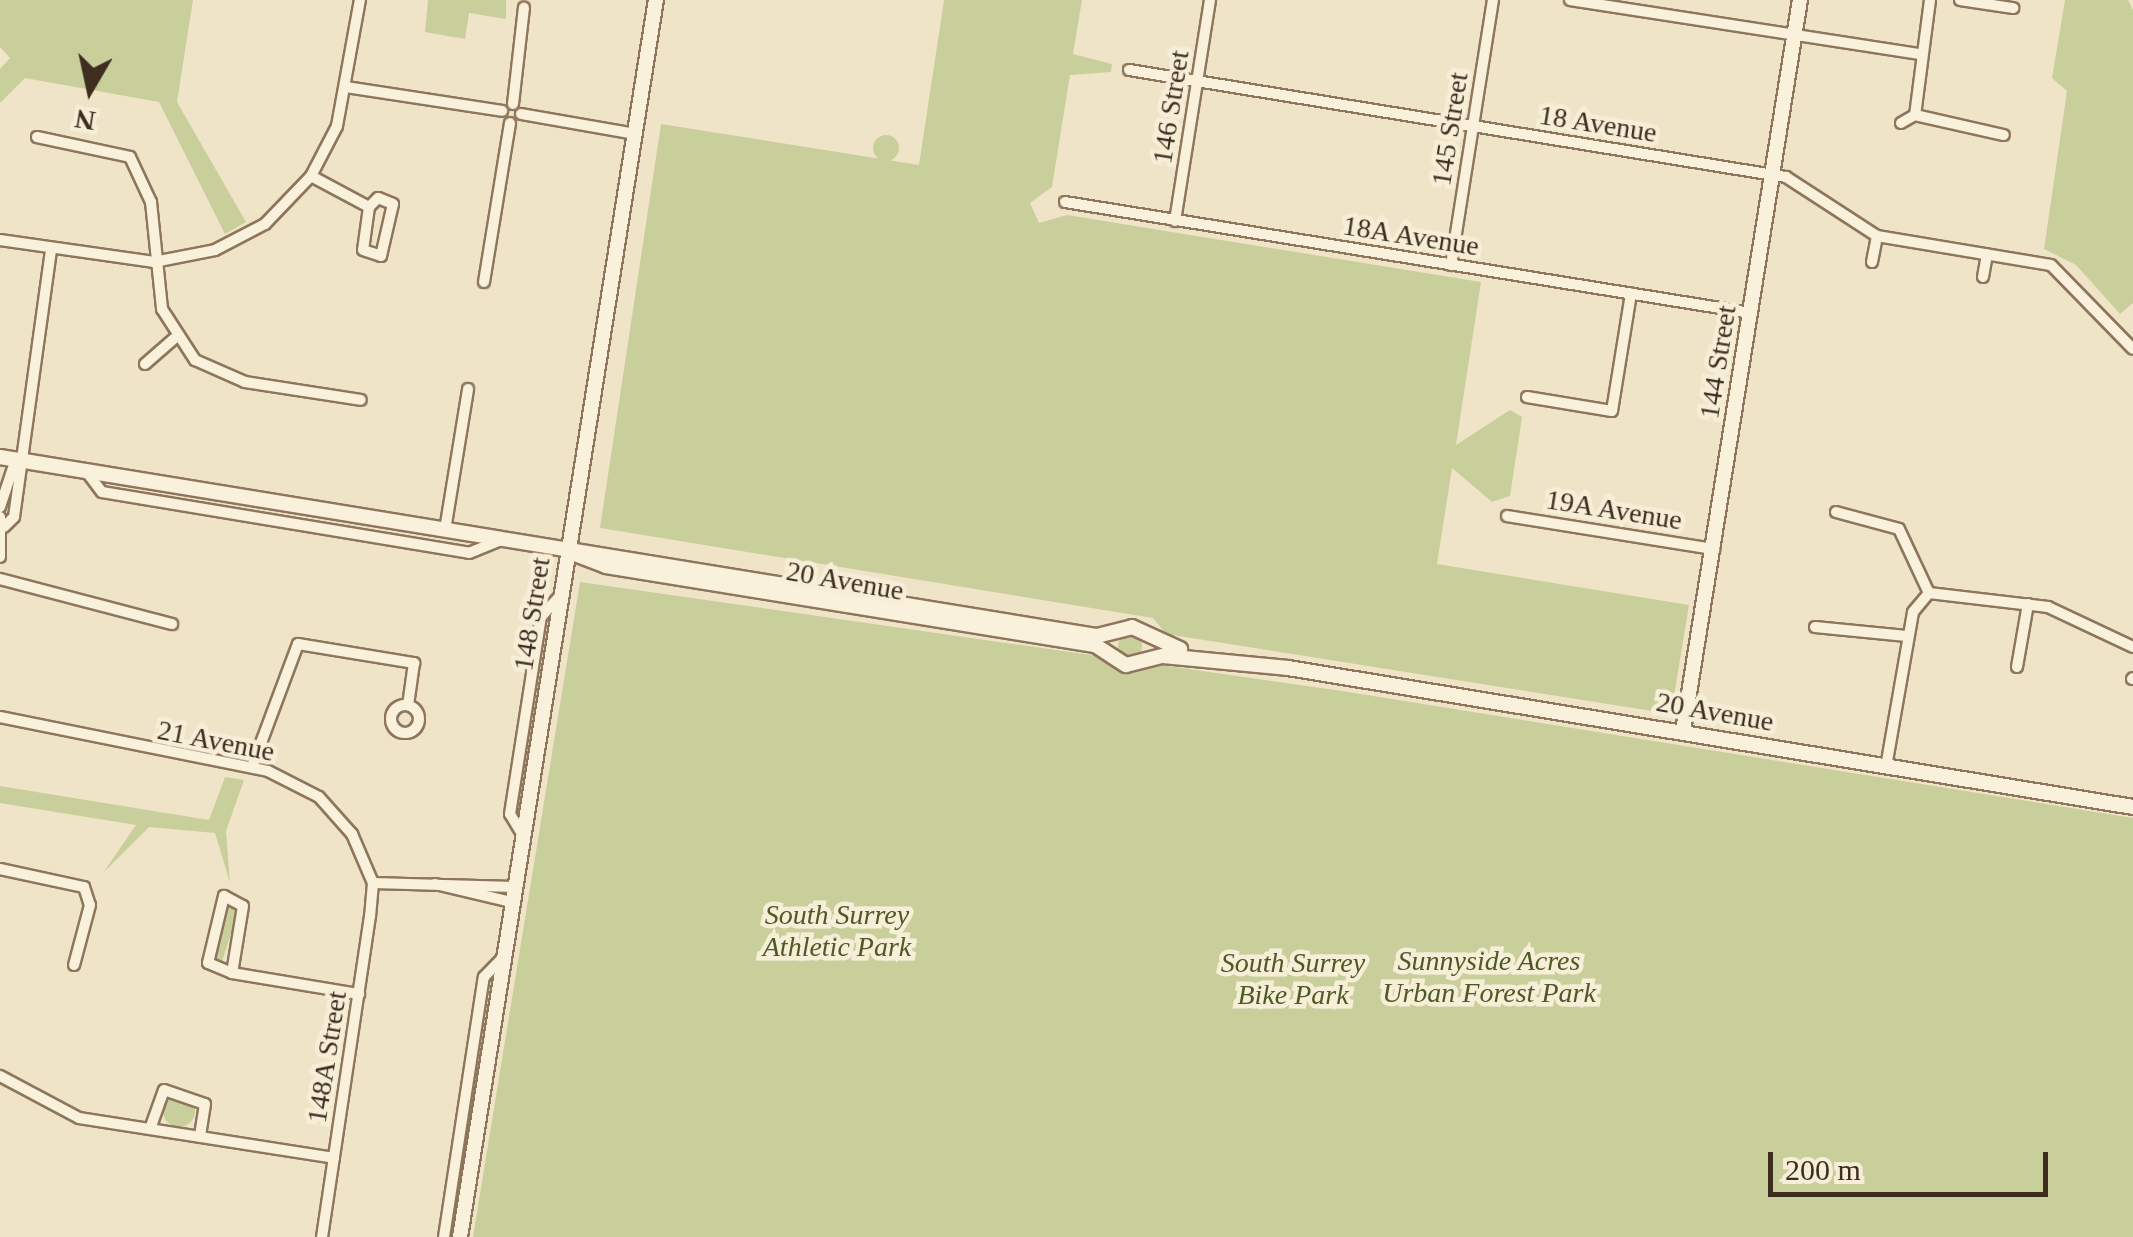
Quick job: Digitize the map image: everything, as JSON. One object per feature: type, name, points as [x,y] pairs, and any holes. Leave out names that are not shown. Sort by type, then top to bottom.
[{"type":"street","points":[[0,240],[51,251],[154,262],[241,238],[310,176],[346,87],[360,0]]},
{"type":"street","name":"148 Street","points":[[460,1237],[656,0]]},
{"type":"street","name":"146 Street","points":[[1176,220],[1210,0]]},
{"type":"street","name":"145 Street","points":[[1451,264],[1493,0]]},
{"type":"street","points":[[1570,0],[1920,54]]},
{"type":"street","name":"144 Street","points":[[1684,731],[1800,0]]},
{"type":"street","points":[[1901,123],[1914,110],[1930,0]]},
{"type":"street","points":[[1960,0],[2013,8]]},
{"type":"street","points":[[484,282],[524,8]]},
{"type":"street","name":"18 Avenue","points":[[1129,70],[1802,183],[1877,236],[2042,263],[2070,277],[2133,348]]},
{"type":"street","points":[[346,87],[507,108],[521,114],[636,134]]},
{"type":"street","points":[[1914,110],[2004,135]]},
{"type":"street","points":[[510,123],[521,114]]},
{"type":"street","points":[[36,137],[130,157],[150,202],[154,262],[174,339],[219,375],[360,400]]},
{"type":"street","points":[[310,176],[368,207]]},
{"type":"street","points":[[378,198],[393,204],[381,256],[363,250],[368,207],[378,198]]},
{"type":"street","name":"18A Avenue","points":[[1065,202],[1751,313]]},
{"type":"street","points":[[1872,262],[1877,236]]},
{"type":"street","points":[[0,557],[2,522],[14,517],[16,459],[51,251]]},
{"type":"street","points":[[1983,277],[1987,254]]},
{"type":"street","points":[[1527,397],[1612,411],[1631,294]]},
{"type":"street","points":[[144,364],[174,339]]},
{"type":"street","points":[[446,530],[468,389]]},
{"type":"street","name":"20 Avenue","points":[[0,456],[567,551],[1113,635],[1132,627],[1147,638],[1288,668],[2133,806]]},
{"type":"street","points":[[0,506],[16,459]]},
{"type":"street","name":"20 Avenue","points":[[86,472],[102,492],[469,554],[502,540]]},
{"type":"street","points":[[1836,512],[1899,529],[1929,593]]},
{"type":"street","name":"19A Avenue","points":[[1507,516],[1714,548]]},
{"type":"street","name":"20 Avenue","points":[[567,551],[606,566],[1096,645],[1112,657],[1141,663],[1163,656],[1288,668]]},
{"type":"street","points":[[0,579],[172,624]]},
{"type":"street","points":[[1929,593],[2072,613],[2133,647]]},
{"type":"street","points":[[1886,766],[1907,636],[1929,593]]},
{"type":"street","points":[[2017,668],[2028,604]]},
{"type":"street","points":[[1815,627],[1907,636]]},
{"type":"street","points":[[1112,657],[1113,635]]},
{"type":"street","points":[[1141,663],[1147,638]]},
{"type":"street","points":[[252,767],[298,644],[414,664],[408,705]]},
{"type":"street","name":"21 Avenue","points":[[0,717],[252,767],[293,781],[337,814],[373,883]]},
{"type":"street","points":[[0,869],[84,887],[90,905],[74,965]]},
{"type":"street","points":[[373,883],[436,884],[512,895]]},
{"type":"street","name":"148A Street","points":[[322,1237],[373,883]]},
{"type":"street","points":[[232,973],[243,906],[224,896],[208,962],[232,973],[359,994]]},
{"type":"street","points":[[444,1237],[484,978],[503,957]]},
{"type":"street","points":[[0,1076],[79,1118],[334,1158]]},
{"type":"street","points":[[150,1128],[164,1090],[205,1104],[200,1137]]},
{"type":"green space","points":[[0,0],[193,0],[177,102],[246,222],[225,234],[159,102],[25,78],[0,103],[0,69],[10,58],[0,47]]},
{"type":"green space","points":[[428,0],[506,0],[506,19],[469,13],[465,39],[425,32]]},
{"type":"green space","points":[[944,0],[1082,0],[1073,54],[1112,64],[1111,72],[1070,75],[1052,187],[1030,203],[1039,223],[1067,215],[1481,282],[1456,445],[1510,410],[1522,417],[1510,496],[1492,502],[1452,468],[1437,564],[1689,605],[1671,714],[1166,634],[1153,618],[600,528],[661,124],[919,165]]},
{"type":"green space","points":[[2065,0],[2128,0],[2133,10],[2133,303],[2120,314],[2076,265],[2044,249],[2067,91],[2052,78]]},
{"type":"green space","points":[[886,135],[895,139],[899,148],[895,157],[886,161],[877,157],[873,148],[877,139]]},
{"type":"green space","points":[[580,582],[1342,691],[2133,818],[2133,1237],[473,1237]]},
{"type":"green space","points":[[1130,634],[1142,646],[1130,658],[1118,646]]},
{"type":"green space","points":[[225,777],[244,780],[226,831],[230,883],[215,833],[149,827],[103,873],[136,825],[0,803],[0,786],[209,820]]},
{"type":"green space","points":[[226,902],[238,911],[221,965],[214,956]]},
{"type":"green space","points":[[179,1095],[190,1100],[195,1111],[190,1122],[179,1127],[168,1122],[163,1111],[168,1100]]},
{"type":"park label","name":"South Surrey Athletic Park","points":[[837,931]]},
{"type":"park label","name":"Sunnyside Acres Urban Forest Park","points":[[1489,977]]},
{"type":"park label","name":"South Surrey Bike Park","points":[[1293,979]]}]
